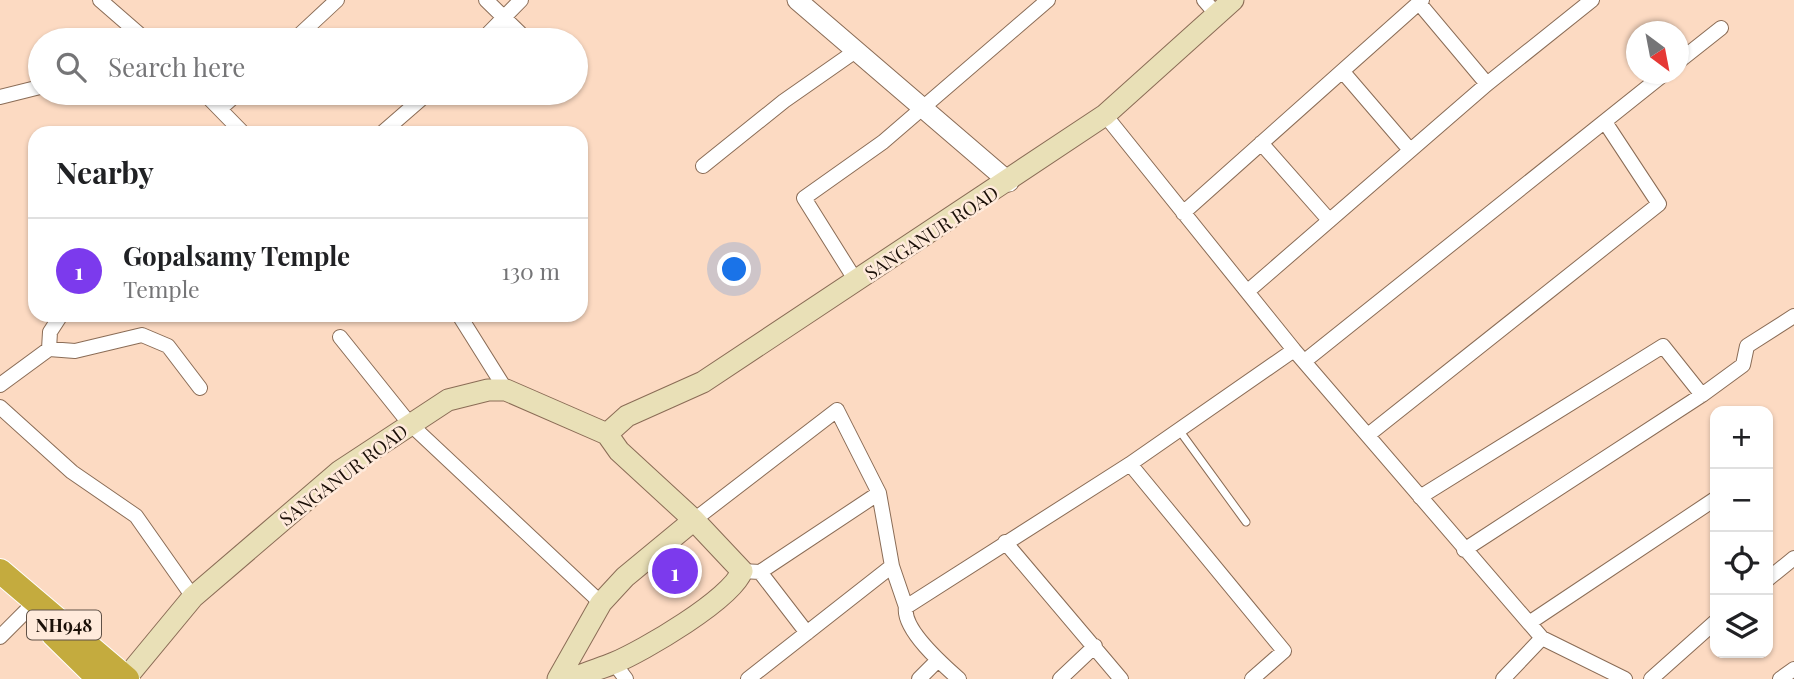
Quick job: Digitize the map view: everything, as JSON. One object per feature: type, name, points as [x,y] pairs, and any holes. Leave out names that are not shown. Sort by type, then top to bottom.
[{"type":"highway","name":"NH948","points":[[0,571],[127,678]]},
{"type":"highway","name":"NH948","points":[[0,585],[99,679]]},
{"type":"main road","name":"SANGANUR ROAD","points":[[607,434],[627,416],[702,382],[1009,182],[1105,115],[1211,7],[1233,0]]},
{"type":"main road","name":"SANGANUR ROAD","points":[[127,678],[193,597],[340,471],[448,400],[488,390],[506,390]]},
{"type":"main road","points":[[506,390],[607,434],[619,451],[751,571],[620,671],[573,679]]},
{"type":"main road","points":[[558,679],[601,603],[625,577],[694,520]]},
{"type":"street","points":[[100,0],[129,28]]},
{"type":"street","points":[[307,28],[337,0]]},
{"type":"street","points":[[486,0],[514,28]]},
{"type":"street","points":[[494,28],[521,0]]},
{"type":"street","points":[[797,0],[1009,182]]},
{"type":"street","points":[[1248,291],[1410,149],[1592,0]]},
{"type":"street","points":[[1183,213],[1421,2],[1487,84]]},
{"type":"street","points":[[856,281],[804,198],[924,108],[1038,3]]},
{"type":"street","points":[[1689,53],[1721,28]]},
{"type":"street","points":[[703,166],[784,101],[857,50]]},
{"type":"street","points":[[1343,72],[1410,149]]},
{"type":"street","points":[[1306,360],[1652,84]]},
{"type":"street","points":[[0,97],[28,90]]},
{"type":"street","points":[[218,105],[237,126]]},
{"type":"street","points":[[221,108],[224,105]]},
{"type":"street","points":[[390,126],[414,105]]},
{"type":"street","points":[[1105,115],[1294,350],[1306,360],[1464,550],[1542,638],[1625,679]]},
{"type":"street","points":[[1368,435],[1659,204],[1605,122]]},
{"type":"street","points":[[1261,143],[1329,220]]},
{"type":"street","points":[[1464,550],[1702,395],[1743,365],[1747,346],[1794,316]]},
{"type":"street","points":[[49,349],[50,332],[56,322]]},
{"type":"street","points":[[464,322],[506,390]]},
{"type":"street","points":[[0,385],[49,349],[75,351],[142,335],[167,346],[200,388]]},
{"type":"street","points":[[340,337],[410,423],[601,603]]},
{"type":"street","points":[[1420,497],[1663,346],[1702,395]]},
{"type":"street","points":[[906,607],[1130,464],[1294,350]]},
{"type":"street","points":[[0,407],[72,472],[118,501],[136,516],[193,597]]},
{"type":"street","points":[[694,520],[837,410],[879,493],[892,566],[906,607],[905,614],[912,628],[938,660],[959,679]]},
{"type":"street","points":[[1130,464],[1284,651],[1252,679]]},
{"type":"street","points":[[807,633],[751,571],[879,493]]},
{"type":"street","points":[[1529,623],[1710,502]]},
{"type":"street","points":[[1005,542],[1121,679]]},
{"type":"street","points":[[1773,575],[1794,558]]},
{"type":"street","points":[[748,679],[892,566]]},
{"type":"street","points":[[0,637],[28,609]]},
{"type":"street","points":[[1651,679],[1710,626]]},
{"type":"street","points":[[1503,679],[1542,638]]},
{"type":"street","points":[[1060,679],[1095,646]]},
{"type":"street","points":[[919,679],[938,660]]},
{"type":"street","points":[[1780,679],[1794,669]]},
{"type":"lane","points":[[1179,430],[1246,522]]},
{"type":"place","name":"Gopalsamy Temple","points":[[675,571]]}]
